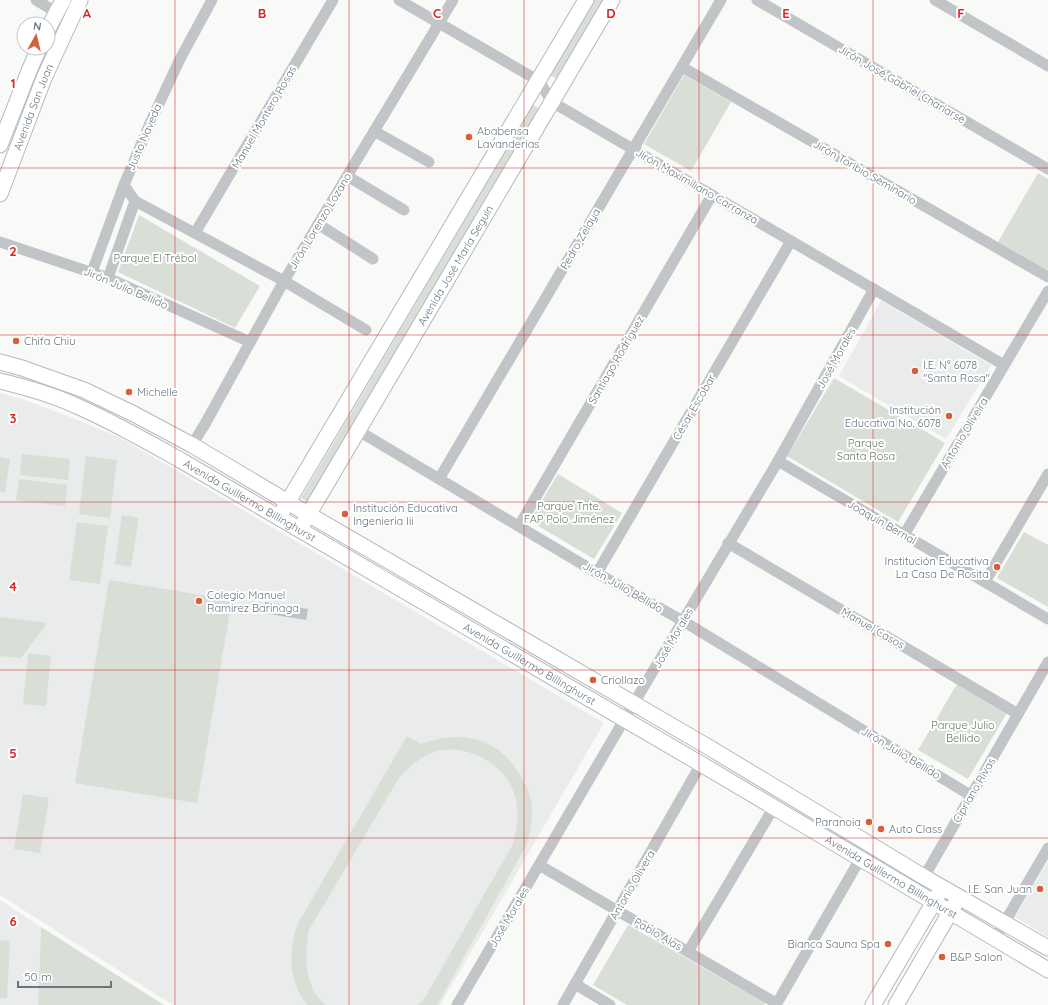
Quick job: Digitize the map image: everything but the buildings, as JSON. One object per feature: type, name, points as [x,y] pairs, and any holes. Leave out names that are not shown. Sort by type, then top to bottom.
[{"type":"main road","name":"Avenida San Juan","points":[[0,194],[44,78],[80,0]]},
{"type":"main road","name":"Avenida José María Seguín","points":[[278,518],[586,0]]},
{"type":"main road","name":"Avenida José María Seguín","points":[[299,530],[612,0]]},
{"type":"main road","points":[[54,16],[59,6]]},
{"type":"main road","name":"Avenida San Juan","points":[[1,140],[36,56]]},
{"type":"main road","name":"Avenida Guillermo Billinghurst","points":[[0,362],[22,368],[84,390],[134,414],[192,445],[634,705],[710,748],[924,877],[1048,948]]},
{"type":"main road","name":"Avenida Guillermo Billinghurst","points":[[0,381],[17,385],[77,406],[127,430],[701,764],[1048,970]]},
{"type":"main road","points":[[874,1005],[943,887]]},
{"type":"main road","points":[[896,1005],[959,897]]},
{"type":"street","points":[[36,0],[59,6]]},
{"type":"street","name":"Justo Naveda","points":[[135,201],[124,185],[151,121],[180,59],[212,0]]},
{"type":"street","name":"Manuel Montero Rosas","points":[[195,233],[333,0]]},
{"type":"street","name":"Jirón Maximiliano Carranza","points":[[399,0],[539,81],[552,102],[1004,365]]},
{"type":"street","name":"Jirón Lorenzo Lozano","points":[[192,445],[284,281],[453,0]]},
{"type":"street","name":"Pedro Zelaya","points":[[439,479],[721,0]]},
{"type":"street","name":"Jirón José Gabriel Chariarse","points":[[757,0],[1048,169]]},
{"type":"street","points":[[935,0],[1048,66]]},
{"type":"street","name":"Jirón Toribio Seminario","points":[[682,67],[1048,276]]},
{"type":"street","points":[[374,130],[429,162]]},
{"type":"street","points":[[347,176],[404,210]]},
{"type":"street","points":[[92,272],[124,185]]},
{"type":"street","name":"Santiago Rodríguez","points":[[519,526],[712,195]]},
{"type":"street","points":[[108,278],[135,201],[284,281],[366,330]]},
{"type":"street","points":[[318,224],[373,259]]},
{"type":"street","name":"César Escobar","points":[[597,573],[791,241]]},
{"type":"street","name":"Jirón Julio Bellido","points":[[0,242],[108,278],[250,342]]},
{"type":"street","name":"José Morales","points":[[457,1005],[728,543],[778,461],[874,290]]},
{"type":"street","name":"Antonio Oliveira","points":[[904,535],[1048,291]]},
{"type":"street","name":"Jirón Julio Bellido","points":[[357,430],[597,573],[683,621],[970,795]]},
{"type":"street","name":"Joaquín Bernal","points":[[778,461],[1048,619]]},
{"type":"street","points":[[985,582],[1048,474]]},
{"type":"street","name":"Manuel Casos","points":[[728,543],[1018,714]]},
{"type":"street","name":"Cipriano Rivas","points":[[924,877],[1048,662]]},
{"type":"street","name":"Antonio Olivera","points":[[564,1005],[701,764]]},
{"type":"street","points":[[688,952],[774,807]]},
{"type":"street","points":[[995,939],[1048,848]]},
{"type":"street","points":[[776,1004],[860,859]]},
{"type":"street","name":"Pablo Alas","points":[[539,865],[776,1004]]},
{"type":"street","points":[[575,984],[610,1005]]},
{"type":"shaded area","name":"I.E. N° 6078 \"Santa Rosa\"","points":[[881,301],[991,365],[946,439],[839,376]]},
{"type":"shaded area","name":"Colegio Manuel Ramirez Barinaga","points":[[0,393],[22,399],[73,418],[118,437],[604,723],[440,1005],[173,1005],[0,895]]},
{"type":"shaded area","points":[[265,602],[308,609],[306,620],[263,613]]},
{"type":"shaded area","name":"I.E. San Juan","points":[[1048,861],[1048,937],[1015,917]]},
{"type":"shaded area","points":[[0,900],[41,927],[38,1005],[0,1005]]},
{"type":"green space","points":[[593,0],[604,0],[557,79],[549,75]]},
{"type":"green space","points":[[684,75],[731,102],[691,171],[644,144]]},
{"type":"green space","points":[[533,105],[542,110],[308,502],[301,498]]},
{"type":"green space","points":[[1038,173],[1048,179],[1048,271],[998,242]]},
{"type":"green space","name":"Parque El Trébol","points":[[139,215],[260,286],[235,328],[118,272]]},
{"type":"green space","name":"Parque Santa Rosa","points":[[834,378],[945,443],[898,522],[787,456]]},
{"type":"green space","points":[[22,454],[70,459],[68,480],[20,475]]},
{"type":"green space","points":[[86,456],[117,460],[110,518],[79,514]]},
{"type":"green space","points":[[0,457],[10,459],[5,493],[0,492]]},
{"type":"green space","name":"Parque Tnte. FAP Polo Jiménez","points":[[558,474],[622,513],[594,559],[530,521]]},
{"type":"green space","points":[[19,479],[67,485],[65,506],[16,500]]},
{"type":"green space","points":[[122,515],[139,518],[131,567],[115,564]]},
{"type":"green space","points":[[77,522],[108,526],[100,584],[69,580]]},
{"type":"green space","points":[[1024,532],[1048,545],[1048,607],[997,578]]},
{"type":"green space","points":[[109,580],[232,600],[197,803],[75,783]]},
{"type":"green space","points":[[0,617],[47,623],[21,658],[0,656]]},
{"type":"green space","points":[[28,653],[51,656],[46,706],[23,704]]},
{"type":"green space","name":"Parque Julio Bellido","points":[[957,684],[1007,713],[968,779],[918,750]]},
{"type":"green space","points":[[407,736],[421,744],[436,739],[466,737],[479,740],[503,754],[513,765],[527,787],[531,799],[532,819],[526,846],[437,1005],[418,1005],[424,999],[512,846],[518,818],[514,793],[508,781],[490,762],[477,755],[459,750],[441,750],[425,756],[417,761],[400,776],[309,930],[306,950],[307,970],[313,990],[326,1005],[307,1005],[297,987],[292,966],[292,946],[297,925]]},
{"type":"green space","points":[[23,794],[49,798],[40,853],[14,849]]},
{"type":"green space","points":[[628,925],[765,1003],[764,1005],[627,1005],[593,985]]},
{"type":"green space","points":[[41,927],[164,1005],[38,1005]]},
{"type":"green space","points":[[0,940],[10,941],[7,998],[0,998]]},
{"type":"place","name":"Ababensa Lavanderias","points":[[469,137]]},
{"type":"place","name":"Chifa Chiu","points":[[16,341]]},
{"type":"place","name":"I.E. N° 6078 \"Santa Rosa\"","points":[[915,371]]},
{"type":"place","name":"Michelle","points":[[129,392]]},
{"type":"place","name":"Institución Educativa No. 6078","points":[[949,416]]},
{"type":"place","name":"Institución Educativa Ingenieria Iii","points":[[345,514]]},
{"type":"place","name":"Institución Educativa La Casa De Rosita","points":[[997,567]]},
{"type":"place","name":"Colegio Manuel Ramirez Barinaga","points":[[199,601]]},
{"type":"place","name":"Criollazo","points":[[593,680]]},
{"type":"place","name":"Paranoia","points":[[869,822]]},
{"type":"place","name":"Auto Class","points":[[881,829]]},
{"type":"place","name":"I.E. San Juan","points":[[1040,889]]},
{"type":"place","name":"Bianca Sauna Spa","points":[[888,944]]},
{"type":"place","name":"B&P Salon","points":[[942,957]]}]
